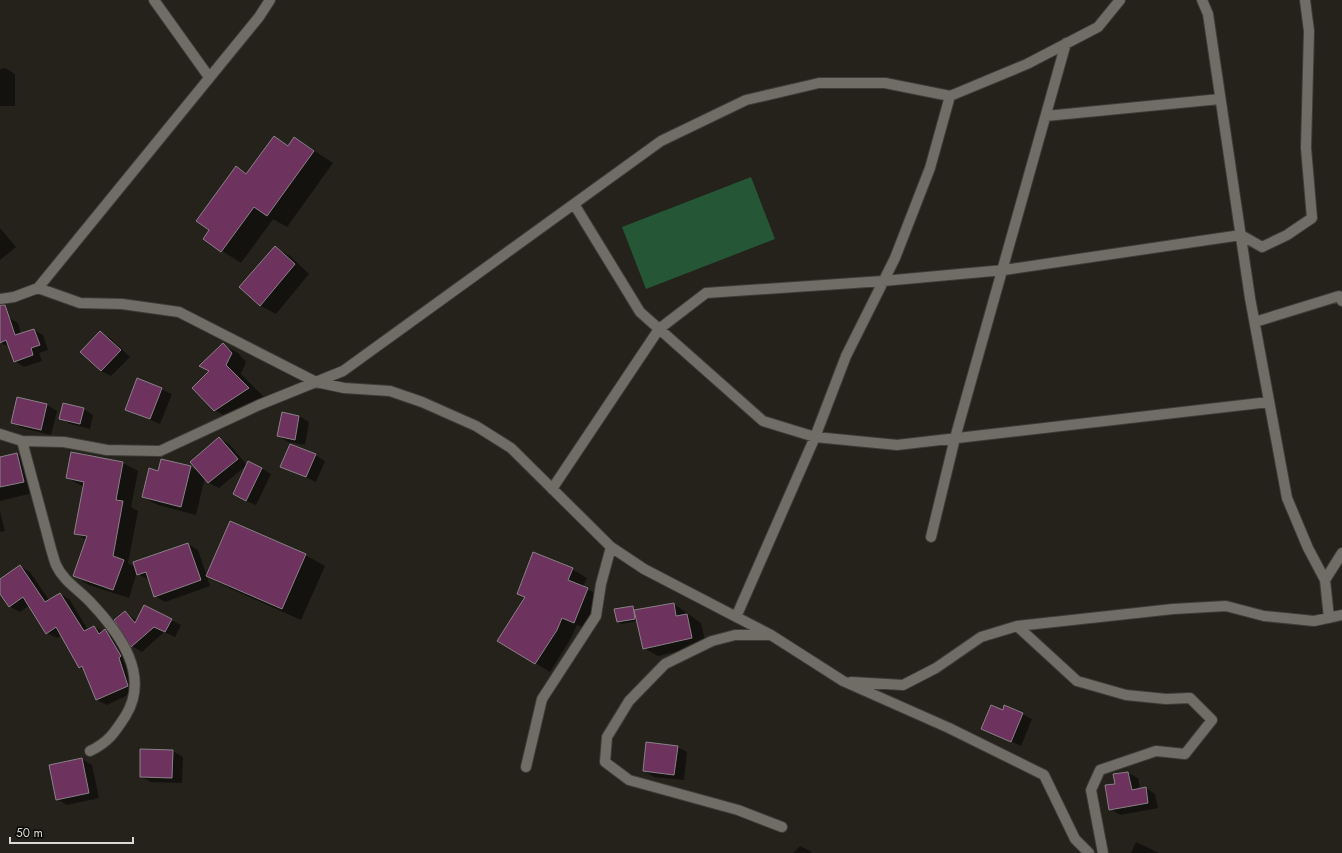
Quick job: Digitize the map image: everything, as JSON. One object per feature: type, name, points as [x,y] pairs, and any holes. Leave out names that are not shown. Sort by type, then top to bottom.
[{"type":"street","points":[[154,0],[209,77]]},
{"type":"street","points":[[0,299],[14,297],[38,288],[259,17],[270,0]]},
{"type":"street","points":[[0,434],[22,441],[64,442],[107,450],[160,451],[259,405],[343,371],[661,141],[746,100],[819,83],[886,83],[950,96],[1027,64],[1098,27],[1120,0]]},
{"type":"street","points":[[1202,0],[1208,14],[1254,322],[1287,498],[1308,548],[1325,580],[1329,618]]},
{"type":"street","points":[[552,489],[659,329],[706,293],[883,281],[1004,270],[1241,235],[1262,247],[1287,235],[1312,218],[1306,148],[1309,31],[1305,0]]},
{"type":"street","points":[[931,537],[955,438],[1004,270],[1066,43]]},
{"type":"street","points":[[736,617],[815,437],[846,356],[895,258],[930,168],[950,96]]},
{"type":"street","points":[[1046,116],[1220,99]]},
{"type":"street","points":[[574,204],[640,312],[763,421],[815,437],[897,445],[1269,402]]},
{"type":"street","points":[[38,288],[80,304],[122,304],[179,312],[316,382],[344,388],[390,391],[422,402],[476,426],[511,448],[611,547],[644,570],[771,635],[843,681],[949,728],[1044,776],[1075,839],[1089,853]]},
{"type":"street","points":[[1254,322],[1339,296],[1342,301]]},
{"type":"street","points":[[22,441],[57,565],[73,588],[92,604],[126,648],[134,667],[134,691],[129,709],[105,744],[90,751]]},
{"type":"street","points":[[526,767],[542,699],[596,616],[601,584],[611,547]]},
{"type":"street","points":[[1325,580],[1342,553]]},
{"type":"street","points":[[843,681],[903,686],[936,668],[981,637],[1017,626],[1173,609],[1226,606],[1264,616],[1314,621],[1342,615]]},
{"type":"street","points":[[1017,626],[1077,681],[1126,695],[1166,699],[1190,698],[1212,720],[1185,754],[1156,751],[1100,770],[1091,790],[1103,853]]},
{"type":"street","points":[[771,635],[735,636],[712,641],[665,664],[629,701],[607,738],[605,762],[629,780],[738,810],[782,827]]},
{"type":"green space","points":[[751,177],[775,239],[646,289],[622,227]]},
{"type":"building","points":[[274,136],[288,146],[294,137],[314,151],[267,216],[254,207],[221,252],[203,239],[209,230],[196,221],[236,166],[246,174]]},
{"type":"building","points":[[275,246],[295,264],[260,306],[239,287]]},
{"type":"building","points":[[0,305],[5,305],[15,335],[34,329],[40,345],[31,348],[33,355],[14,362],[6,340],[0,343]]},
{"type":"building","points":[[100,331],[121,350],[101,371],[80,352]]},
{"type":"building","points":[[223,343],[232,353],[226,365],[249,388],[214,411],[192,388],[209,371],[199,366]]},
{"type":"building","points":[[137,378],[162,388],[150,419],[125,410]]},
{"type":"building","points":[[17,397],[47,404],[41,430],[11,423]]},
{"type":"building","points":[[63,403],[84,408],[80,424],[59,419]]},
{"type":"building","points":[[282,412],[299,416],[295,440],[277,436]]},
{"type":"building","points":[[219,437],[238,459],[208,483],[190,462]]},
{"type":"building","points":[[290,444],[316,454],[306,477],[280,467]]},
{"type":"building","points":[[71,452],[123,462],[116,500],[123,501],[113,556],[124,560],[113,590],[73,576],[87,536],[74,534],[84,482],[66,478]]},
{"type":"building","points":[[17,453],[24,482],[0,487],[0,457]]},
{"type":"building","points":[[161,459],[191,466],[181,507],[142,497],[149,468],[158,471]]},
{"type":"building","points":[[248,461],[262,468],[246,501],[233,494]]},
{"type":"building","points":[[230,521],[306,554],[282,609],[206,576]]},
{"type":"building","points":[[188,543],[201,580],[154,597],[146,572],[137,575],[133,562]]},
{"type":"building","points":[[533,552],[573,568],[568,580],[588,588],[574,623],[562,618],[557,630],[535,664],[497,641],[525,597],[517,594]]},
{"type":"building","points":[[20,565],[45,602],[60,593],[84,631],[94,626],[99,634],[105,629],[121,656],[119,658],[128,686],[96,700],[82,666],[79,668],[56,627],[46,634],[23,597],[9,607],[0,594],[0,579]]},
{"type":"building","points":[[674,603],[676,616],[687,614],[692,638],[643,649],[634,610]]},
{"type":"building","points":[[144,605],[172,619],[165,632],[154,627],[131,647],[114,620],[125,611],[135,623]]},
{"type":"building","points":[[633,606],[635,619],[617,622],[614,609]]},
{"type":"building","points":[[991,705],[1003,710],[1004,705],[1023,713],[1011,742],[981,729]]},
{"type":"building","points":[[646,742],[678,746],[674,775],[643,771]]},
{"type":"building","points":[[140,749],[173,750],[172,778],[140,777]]},
{"type":"building","points":[[82,758],[89,793],[56,800],[49,765]]},
{"type":"building","points":[[1128,772],[1132,790],[1146,787],[1148,803],[1109,810],[1105,785],[1115,784],[1113,774]]}]
